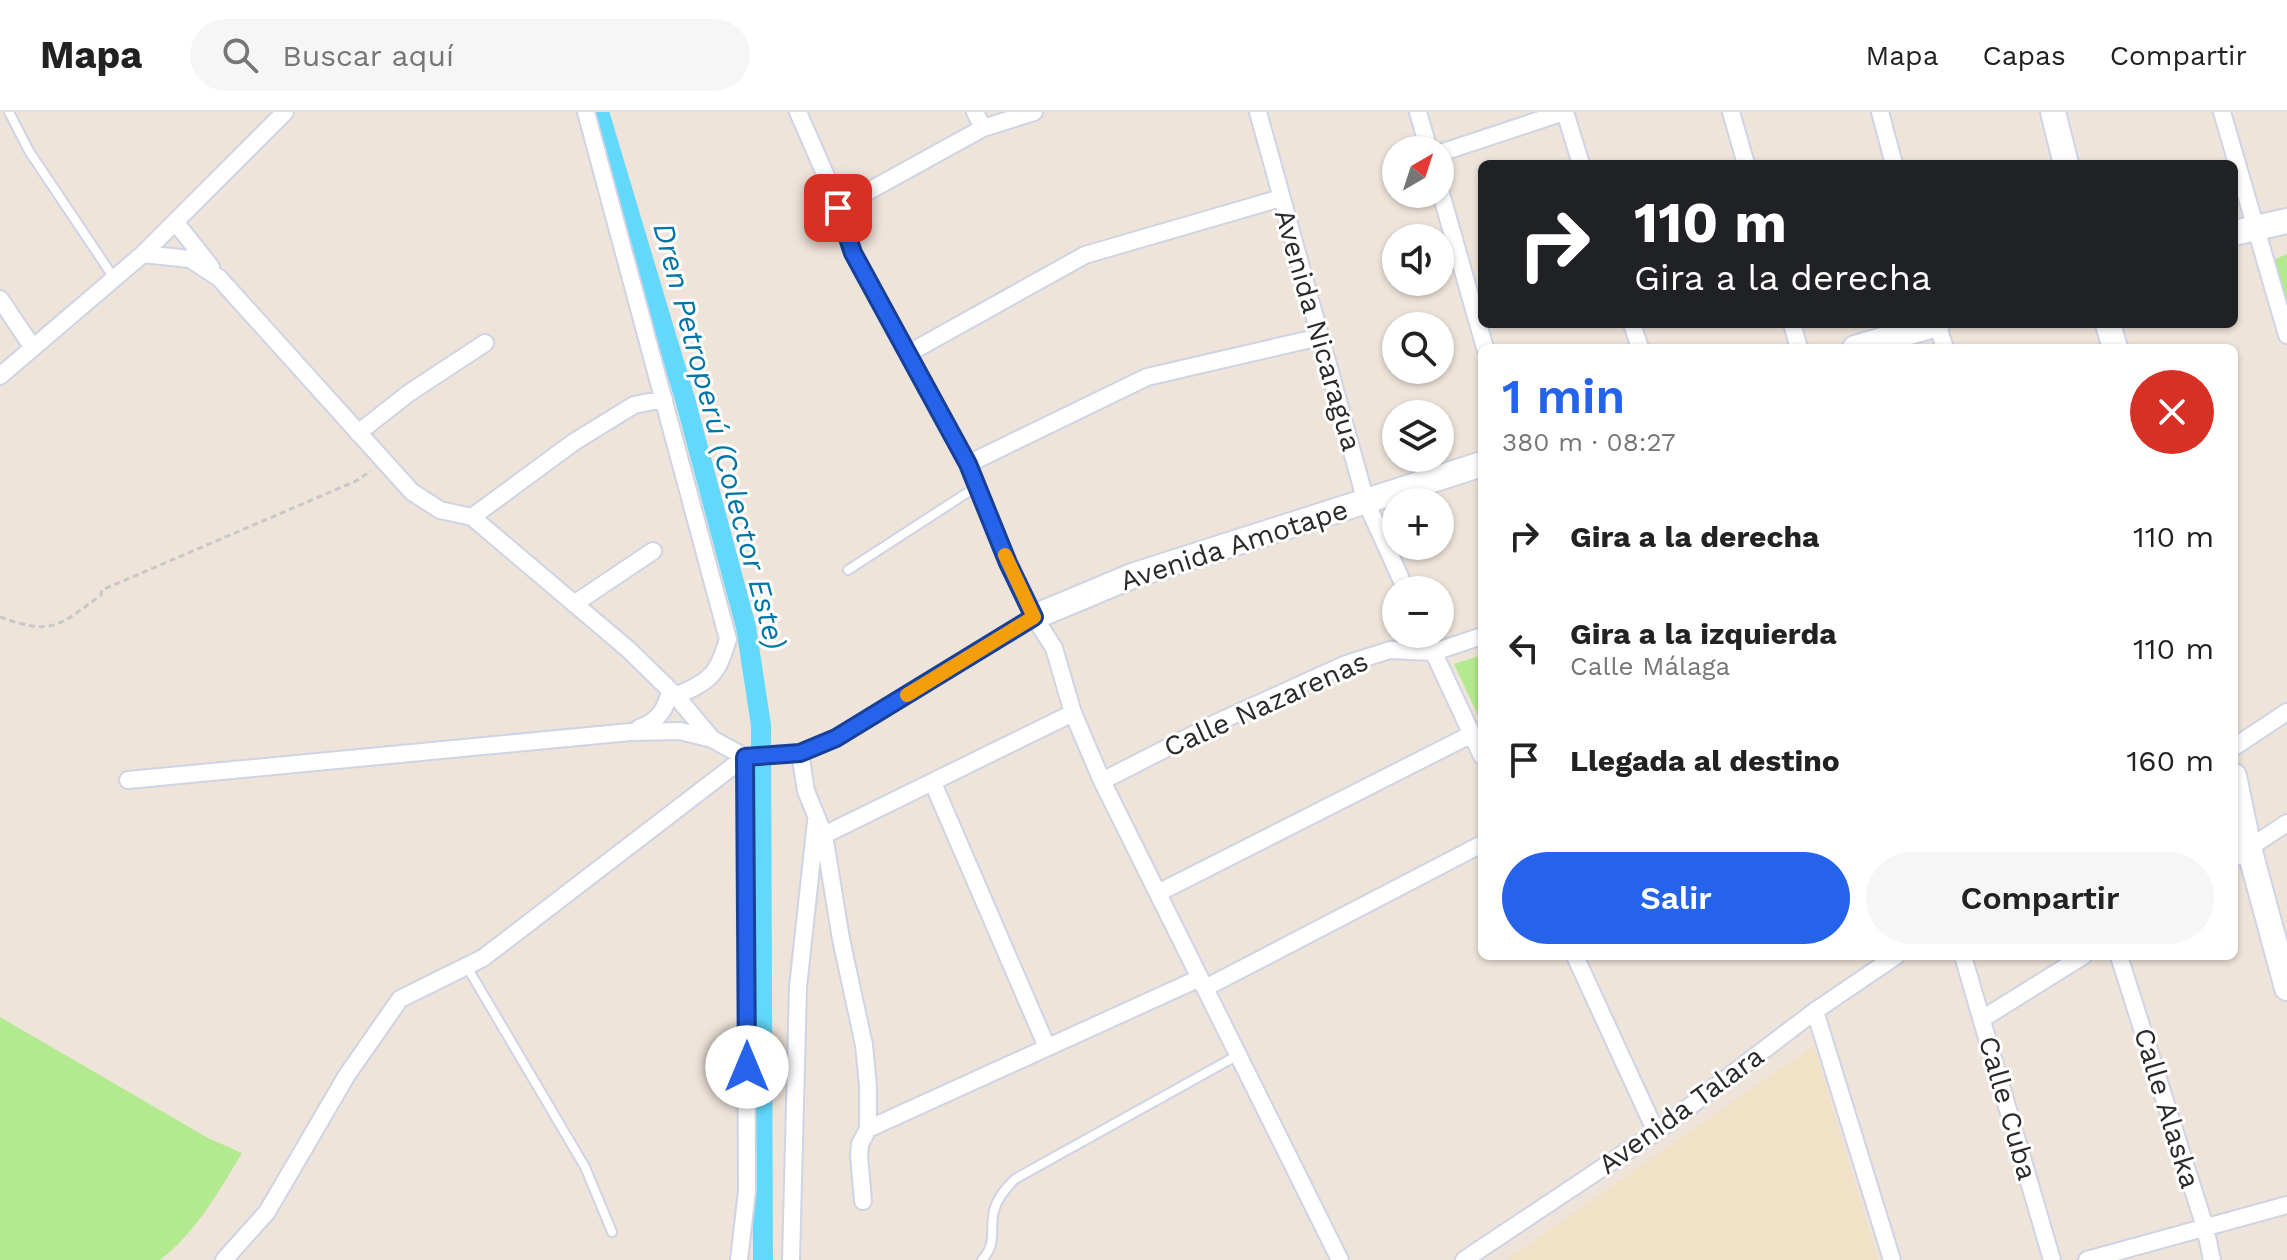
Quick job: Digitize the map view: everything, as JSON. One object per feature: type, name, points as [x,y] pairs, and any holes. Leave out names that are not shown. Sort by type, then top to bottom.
[{"type":"street","points":[[0,376],[143,254],[285,112]]},
{"type":"street","points":[[586,112],[728,639],[719,668],[702,684],[673,693],[652,723],[630,732]]},
{"type":"street","points":[[798,112],[853,253],[968,464],[1034,617],[1054,648],[1073,713],[1102,781],[1340,1260]]},
{"type":"street","points":[[975,112],[983,128]]},
{"type":"street","points":[[838,208],[983,128],[1034,112]]},
{"type":"street","name":"Avenida Nicaragua","points":[[1258,112],[1366,502],[1400,576]]},
{"type":"street","points":[[1418,112],[1425,136]]},
{"type":"street","points":[[1454,148],[1565,112],[1580,160]]},
{"type":"street","points":[[1731,112],[1745,160]]},
{"type":"street","points":[[1880,112],[1893,160]]},
{"type":"street","points":[[2053,112],[2065,160]]},
{"type":"street","points":[[2222,112],[2231,160]]},
{"type":"street","points":[[909,353],[1085,255],[1281,198]]},
{"type":"street","points":[[2238,198],[2244,230],[2287,335]]},
{"type":"street","points":[[1445,208],[1478,323]]},
{"type":"street","points":[[2244,230],[2287,221]]},
{"type":"street","points":[[176,223],[219,278],[412,492],[440,510],[472,517],[629,650],[673,693],[712,739]]},
{"type":"street","points":[[143,254],[190,259],[219,278]]},
{"type":"street","points":[[0,299],[33,348]]},
{"type":"street","points":[[1869,344],[1923,328]]},
{"type":"street","points":[[968,464],[1147,377],[1320,337]]},
{"type":"street","points":[[358,433],[409,393],[485,343]]},
{"type":"street","points":[[472,517],[574,442],[634,405],[664,399]]},
{"type":"street","name":"Avenida Amotape","points":[[1034,617],[1132,576],[1478,465]]},
{"type":"street","points":[[574,604],[653,551]]},
{"type":"street","points":[[128,780],[630,732],[680,731],[712,739],[745,757],[800,753],[836,738],[1034,617]]},
{"type":"street","name":"Calle Nazarenas","points":[[1102,781],[1218,722],[1346,664],[1390,650],[1434,652],[1478,637]]},
{"type":"street","points":[[1432,648],[1478,747]]},
{"type":"street","points":[[2238,744],[2287,712]]},
{"type":"street","points":[[824,835],[1073,713]]},
{"type":"street","points":[[1158,893],[1472,734]]},
{"type":"street","points":[[800,753],[806,791],[824,835],[841,939],[864,1045],[868,1129],[860,1144],[859,1155],[863,1201]]},
{"type":"street","points":[[224,1260],[267,1212],[347,1075],[400,999],[483,958],[745,757]]},
{"type":"street","points":[[739,1260],[747,1191],[745,757]]},
{"type":"street","points":[[933,783],[1047,1047]]},
{"type":"street","points":[[791,1260],[798,987],[817,816]]},
{"type":"street","points":[[2238,820],[2241,853],[2287,988]]},
{"type":"street","points":[[2241,853],[2287,823]]},
{"type":"street","points":[[868,1129],[1047,1047],[1202,983],[1478,846]]},
{"type":"street","points":[[1578,960],[1656,1132]]},
{"type":"street","name":"Avenida Talara","points":[[1464,1260],[1656,1132],[1815,1011],[1890,960]]},
{"type":"street","name":"Calle Cuba","points":[[1964,960],[2052,1260]]},
{"type":"street","points":[[1982,1019],[2077,960]]},
{"type":"street","name":"Calle Alaska","points":[[2120,960],[2205,1227],[2212,1260]]},
{"type":"street","points":[[1815,1011],[1892,1260]]},
{"type":"street","points":[[2087,1260],[2287,1205]]},
{"type":"lane","points":[[9,112],[29,151],[114,278]]},
{"type":"lane","points":[[848,570],[976,487]]},
{"type":"lane","points":[[467,966],[585,1167],[612,1232]]},
{"type":"lane","points":[[982,1260],[991,1250],[994,1211],[1003,1191],[1015,1179],[1238,1055]]},
{"type":"path","points":[[0,617],[38,628],[66,621],[101,595],[102,590],[356,481],[384,462]]},
{"type":"shaded area","points":[[1814,1045],[1878,1260],[1506,1260]]},
{"type":"green space","points":[[2287,254],[2287,314],[2271,261]]},
{"type":"green space","points":[[1478,656],[1478,715],[1454,664]]},
{"type":"green space","points":[[0,1017],[208,1138],[242,1153],[196,1224],[160,1260],[0,1260]]},
{"type":"waterway","name":"Dren Petroperú (Colector Este)","points":[[599,112],[685,399],[746,627],[761,725],[763,1260]]},
{"type":"slow traffic","points":[[907,695],[1034,617],[1005,555]]},
{"type":"route","points":[[747,1067],[745,757],[800,753],[836,738],[1034,617],[1008,563],[968,464],[853,253],[838,208]]}]
